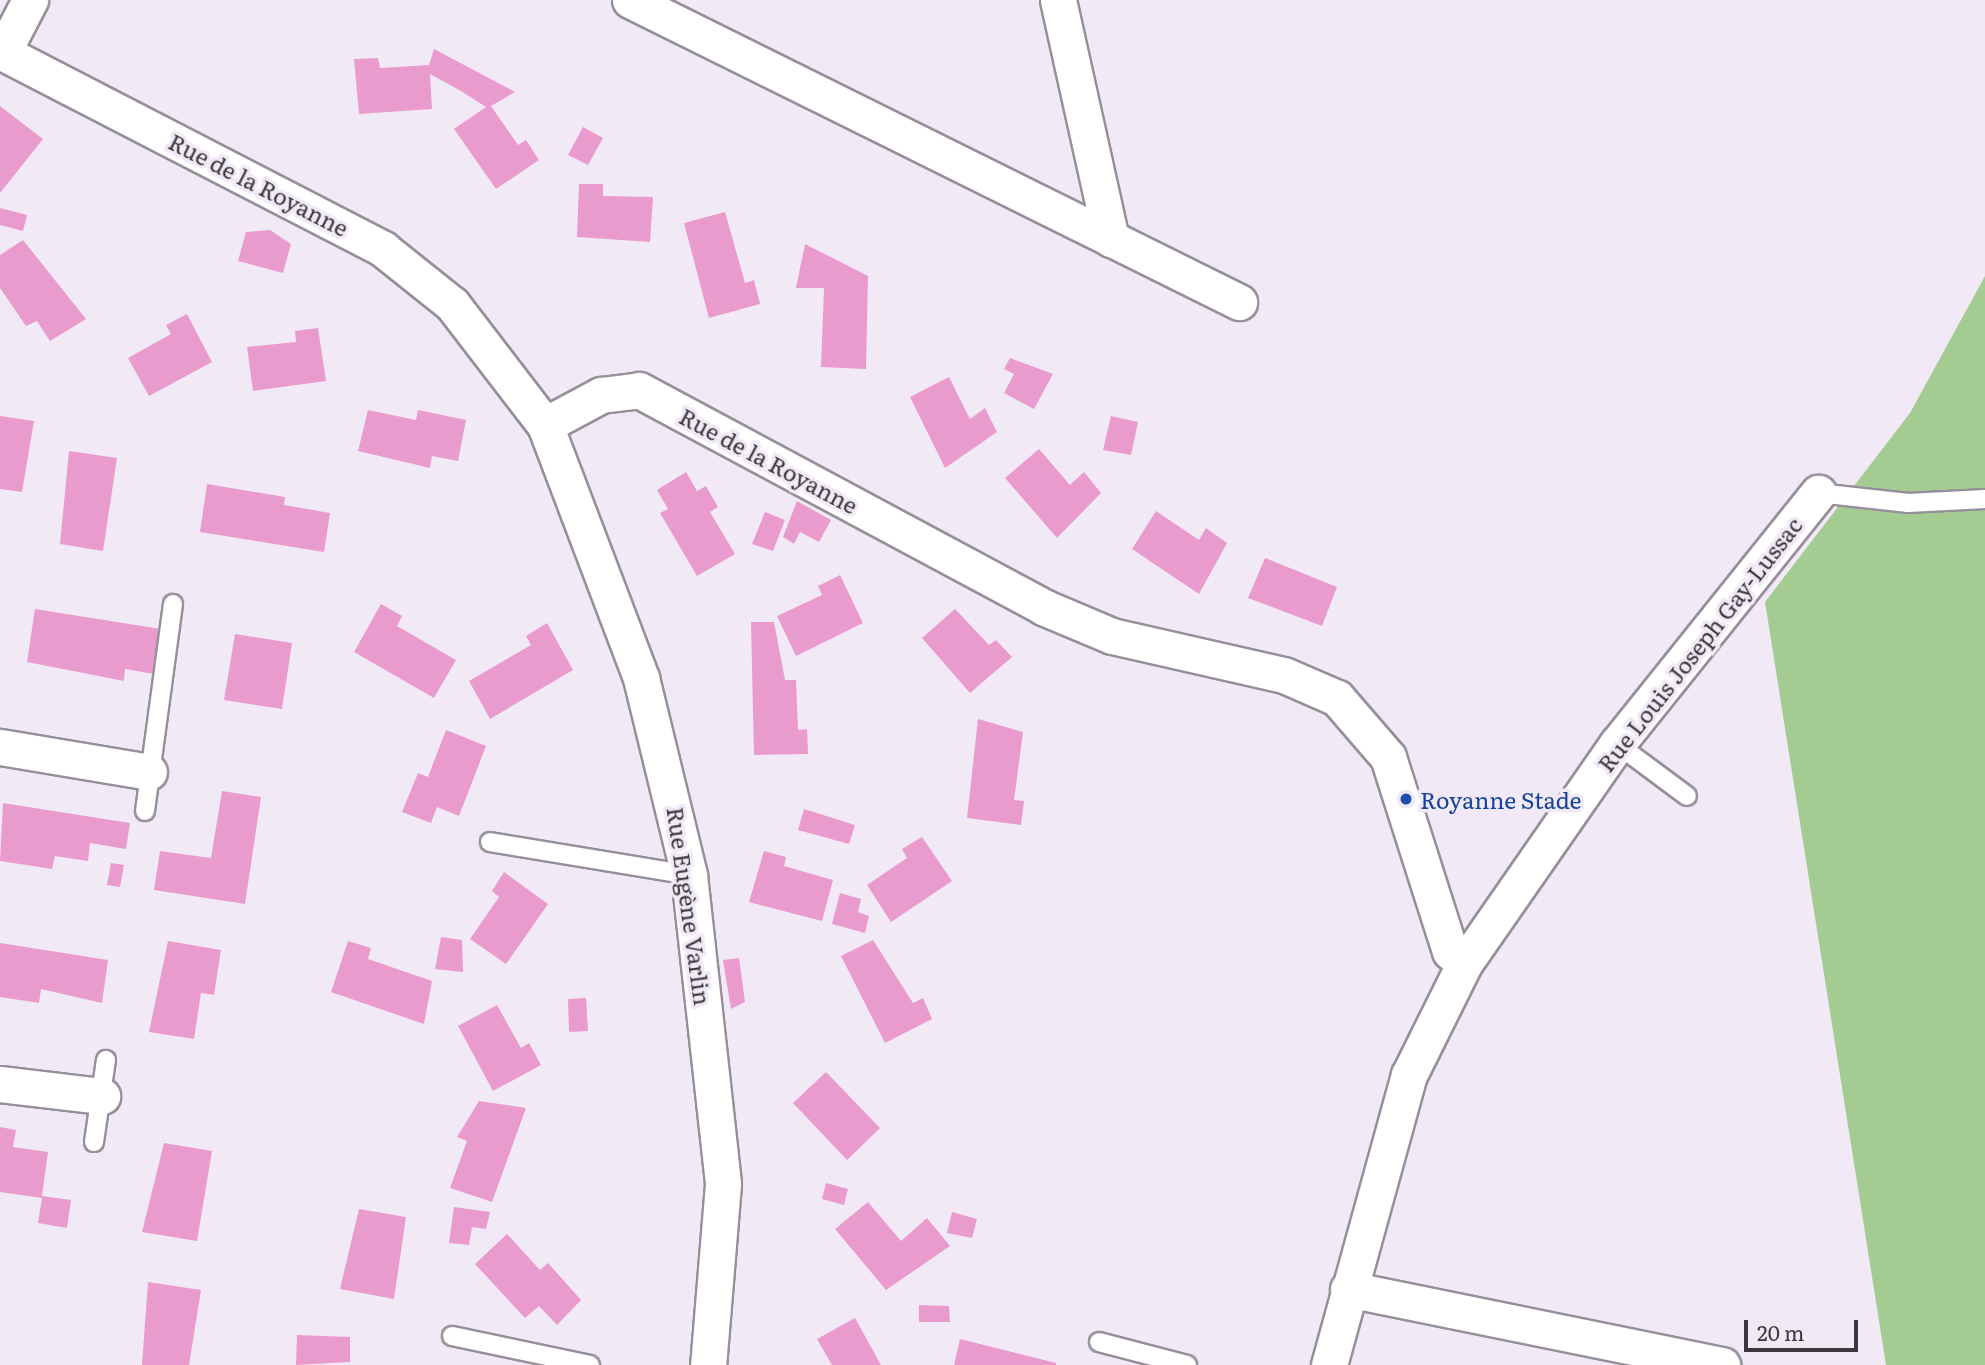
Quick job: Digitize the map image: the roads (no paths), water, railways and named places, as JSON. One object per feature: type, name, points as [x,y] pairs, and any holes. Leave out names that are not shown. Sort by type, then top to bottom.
[{"type":"street","points":[[2,52],[30,0]]},
{"type":"street","points":[[630,0],[1239,302]]},
{"type":"street","points":[[1058,0],[1111,239]]},
{"type":"street","name":"Rue de la Royanne","points":[[2,52],[383,249],[452,304],[545,425],[601,395],[639,390],[1043,607],[1112,636],[1284,675],[1337,698],[1388,757],[1450,951],[1464,964]]},
{"type":"street","name":"Rue Eugène Varlin","points":[[545,425],[642,677],[689,874],[723,1184],[708,1365]]},
{"type":"street","name":"Rue Louis Joseph Gay-Lussac","points":[[1329,1365],[1409,1075],[1464,964],[1617,744],[1818,493]]},
{"type":"street","points":[[0,747],[149,772]]},
{"type":"street","points":[[0,1084],[102,1096]]},
{"type":"street","points":[[1348,1289],[1722,1365]]},
{"type":"lane","points":[[1818,493],[1908,503],[1985,499]]},
{"type":"lane","points":[[145,811],[173,604]]},
{"type":"lane","points":[[1617,744],[1687,796]]},
{"type":"lane","points":[[490,842],[689,874]]},
{"type":"lane","points":[[94,1142],[106,1060]]},
{"type":"lane","points":[[452,1336],[590,1365]]},
{"type":"lane","points":[[1099,1342],[1187,1365]]},
{"type":"place","name":"Royanne Stade","points":[[1406,799]]}]
